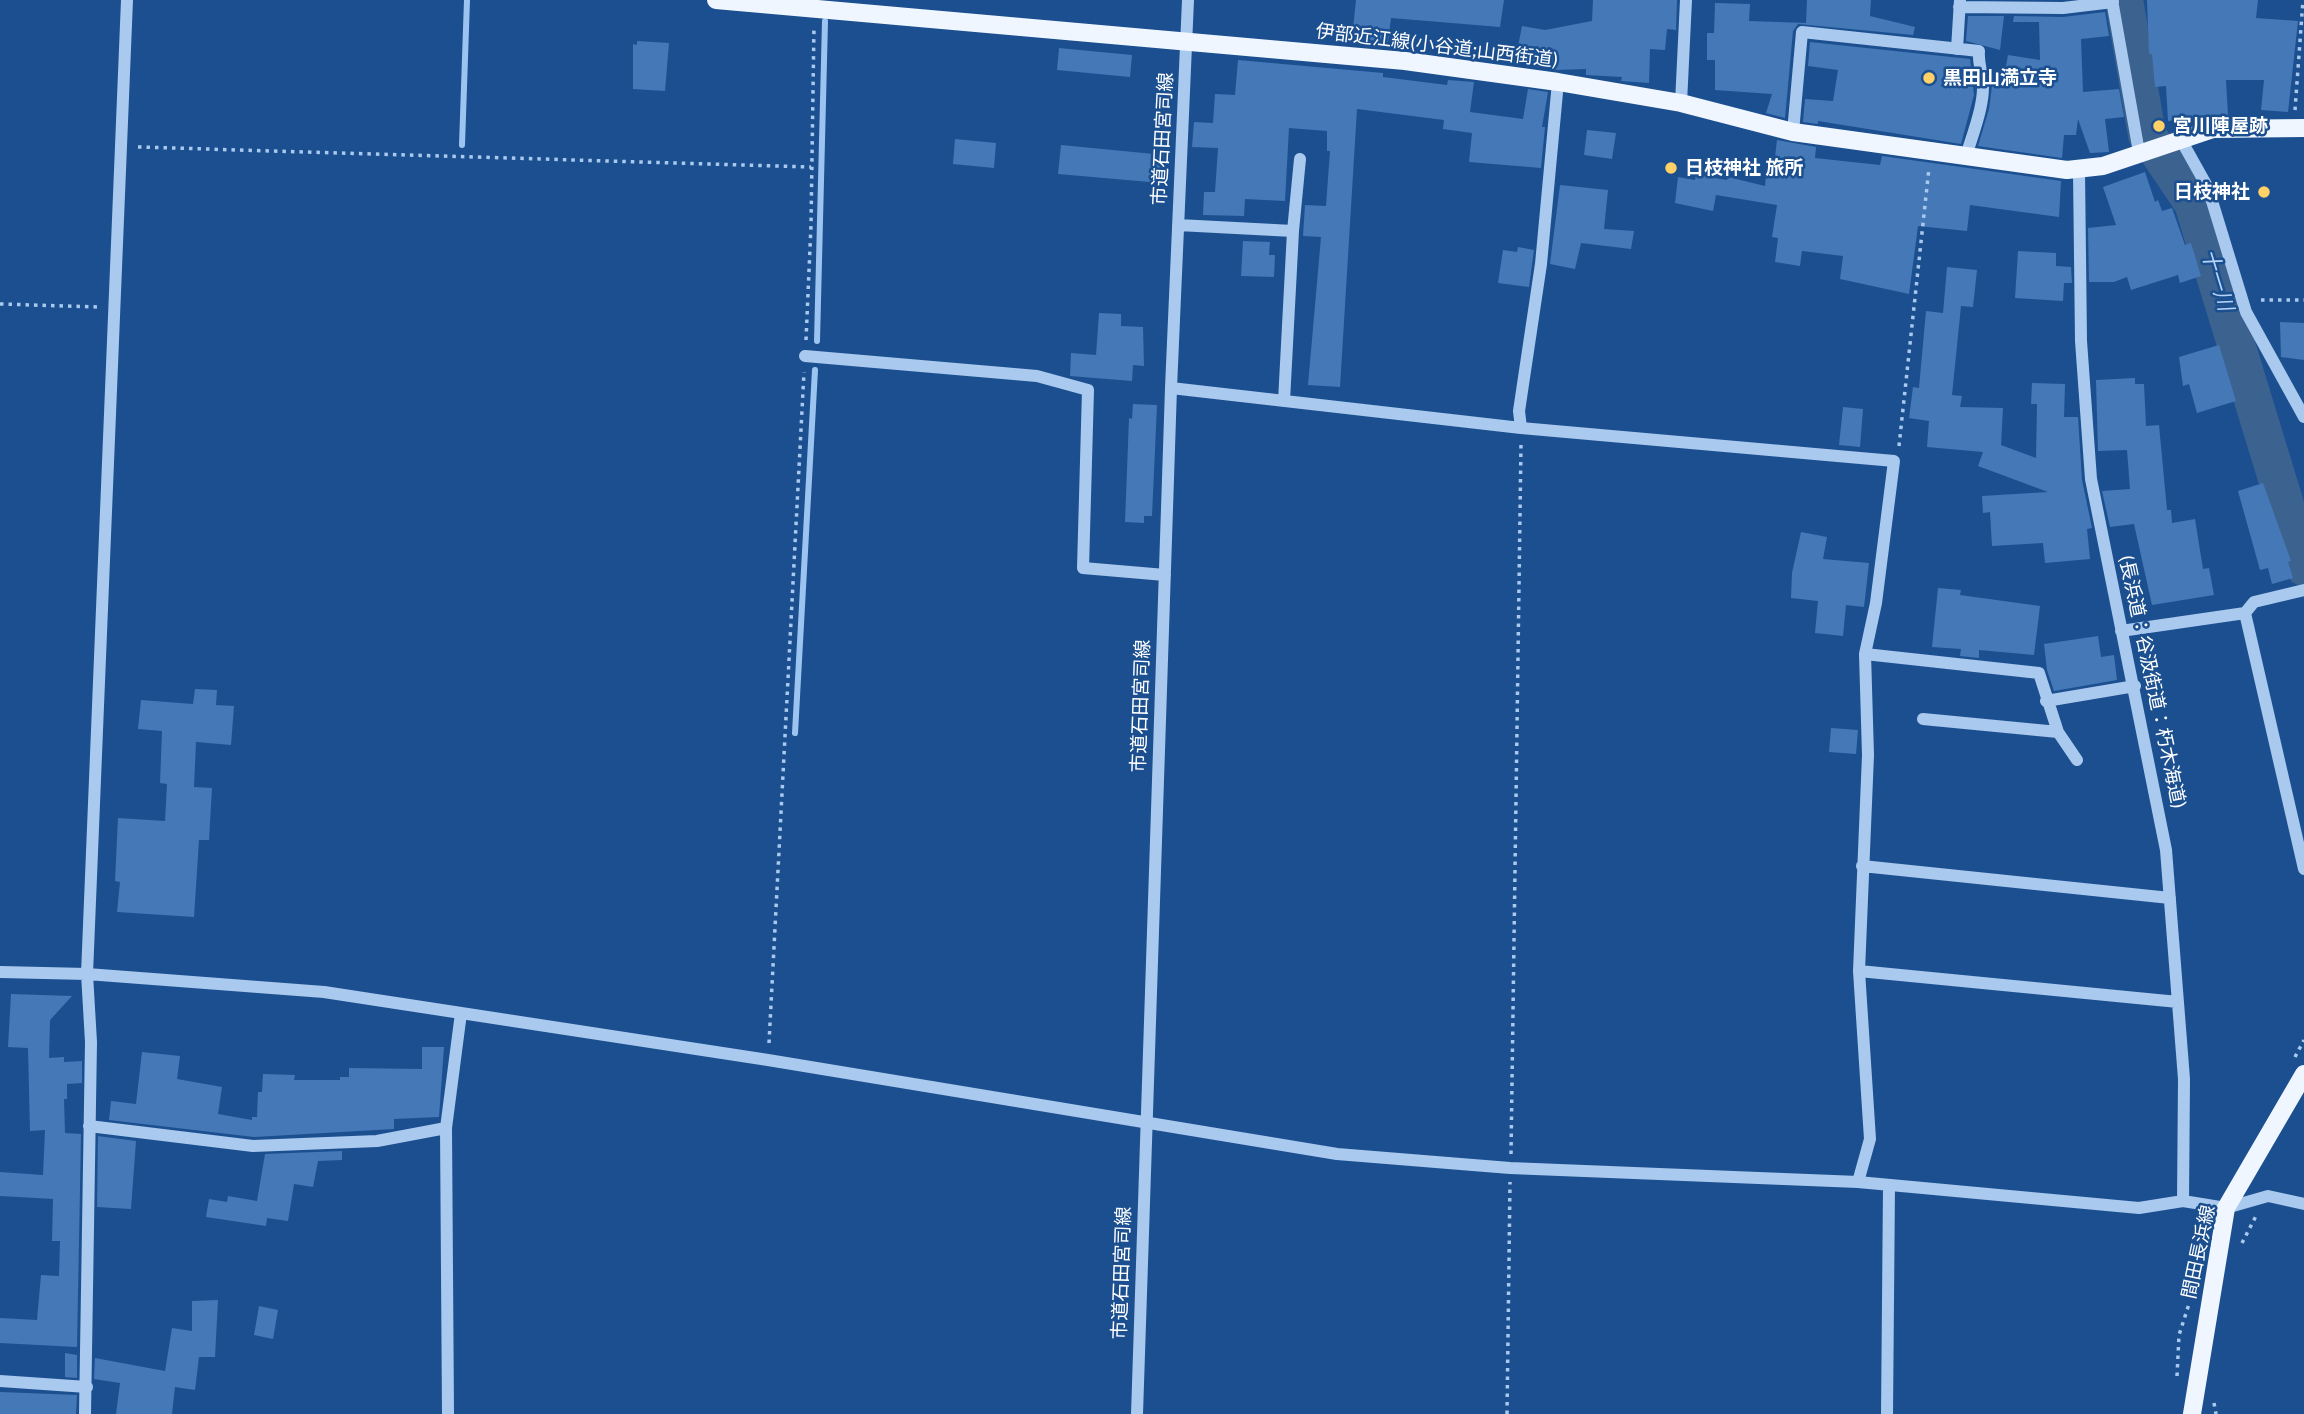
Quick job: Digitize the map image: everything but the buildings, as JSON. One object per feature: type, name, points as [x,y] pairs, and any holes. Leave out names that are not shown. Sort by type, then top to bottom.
[{"type":"main road","name":"伊部近江線(小谷道;山西街道)","points":[[716,0],[1405,61],[1558,82],[1681,103],[1793,132],[1930,153],[2079,171],[2213,129],[2299,127]]},
{"type":"main road","name":"間田長浜線","points":[[2192,1414],[2226,1208],[2304,1074]]},
{"type":"street","points":[[85,1414],[91,1042],[87,974],[127,0]]},
{"type":"street","name":"市道石田宮司線","points":[[1137,1414],[1171,388],[1188,0]]},
{"type":"street","points":[[1681,103],[1686,0]]},
{"type":"street","points":[[1956,49],[1960,4],[2063,8],[2113,1],[2148,149]]},
{"type":"street","points":[[1793,132],[1802,32],[1979,51],[1978,70],[1983,77],[1978,118],[1966,156]]},
{"type":"street","points":[[1521,428],[1519,411],[1541,264],[1558,82]]},
{"type":"street","points":[[2180,138],[2208,188],[2246,312],[2304,417]]},
{"type":"street","points":[[1284,401],[1293,231],[1300,159]]},
{"type":"street","name":"(長浜道：谷汲街道：朽木海道)","points":[[2079,171],[2081,341],[2091,479],[2121,631],[2135,686],[2166,850],[2184,1079],[2183,1201]]},
{"type":"street","points":[[1178,225],[1293,231]]},
{"type":"street","points":[[805,356],[1037,376],[1088,390],[1083,568],[1165,576]]},
{"type":"street","points":[[1171,388],[1521,428],[1894,461],[1877,603],[1864,654],[1868,755],[1859,971],[1870,1139],[1858,1182]]},
{"type":"street","points":[[2121,631],[2245,613],[2254,602],[2304,590]]},
{"type":"street","points":[[2245,613],[2304,869]]},
{"type":"street","points":[[1864,654],[2039,673],[2058,732],[2077,760]]},
{"type":"street","points":[[2046,701],[2135,686]]},
{"type":"street","points":[[1923,719],[2058,732]]},
{"type":"street","points":[[1862,866],[2170,898]]},
{"type":"street","points":[[1859,971],[2178,1002]]},
{"type":"street","points":[[0,972],[87,974],[324,992],[768,1060],[1338,1154],[1510,1168],[1858,1182],[2139,1208],[2183,1201],[2226,1208],[2267,1196],[2304,1204]]},
{"type":"street","points":[[447,1414],[446,1128],[461,1013]]},
{"type":"street","points":[[89,1126],[253,1146],[377,1141],[446,1128]]},
{"type":"street","points":[[1887,1414],[1889,1186]]},
{"type":"street","points":[[0,1381],[87,1387]]},
{"type":"path","points":[[2299,127],[2303,0]]},
{"type":"path","points":[[768,1060],[789,702],[805,356],[815,10]]},
{"type":"path","points":[[122,147],[811,167]]},
{"type":"path","points":[[1894,461],[1899,446],[1930,153]]},
{"type":"path","points":[[2242,300],[2304,300]]},
{"type":"path","points":[[0,304],[114,308]]},
{"type":"path","points":[[1507,1414],[1521,428]]},
{"type":"path","points":[[2241,1243],[2267,1196]]},
{"type":"path","points":[[2212,1396],[2216,1414]]},
{"type":"waterway","points":[[462,145],[467,0]]},
{"type":"waterway","name":"十一川","points":[[2124,0],[2147,135],[2193,203],[2304,567]]},
{"type":"waterway","points":[[817,341],[825,21]]},
{"type":"waterway","points":[[795,733],[815,370]]},
{"type":"place","name":"黒田山満立寺","points":[[1929,78]]},
{"type":"place","name":"宮川陣屋跡","points":[[2159,126]]},
{"type":"place","name":"日枝神社 旅所","points":[[1671,168]]},
{"type":"place","name":"日枝神社","points":[[2264,192]]}]
